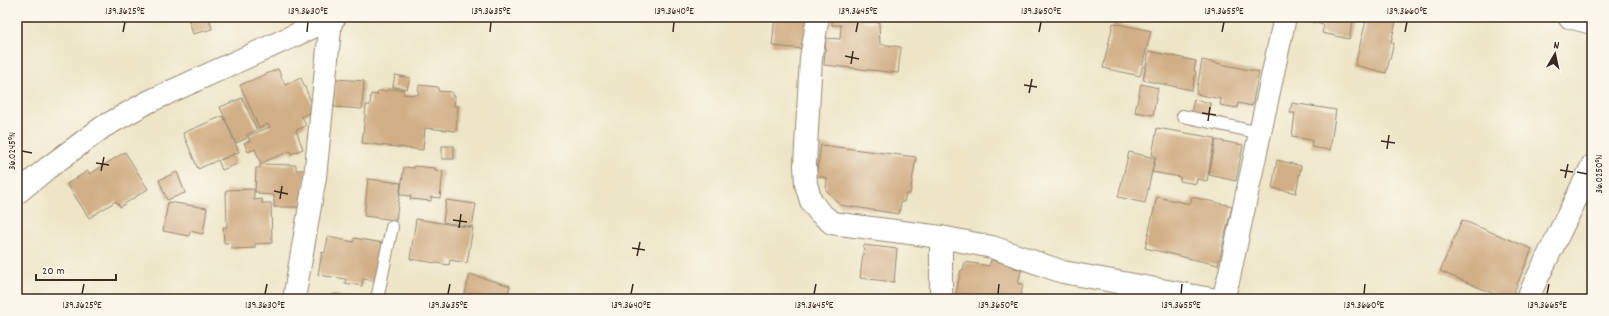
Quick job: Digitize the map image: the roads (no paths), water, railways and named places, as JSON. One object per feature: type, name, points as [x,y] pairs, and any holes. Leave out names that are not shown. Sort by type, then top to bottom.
[{"type":"street","points":[[818,17],[811,58],[805,166],[806,184],[811,201],[819,212],[832,223],[941,238],[992,247],[1063,272],[1211,299]]},
{"type":"street","points":[[1223,299],[1230,277],[1285,17]]},
{"type":"street","points":[[1569,17],[1592,23]]},
{"type":"street","points":[[17,193],[49,167],[110,124],[162,96],[333,18]]},
{"type":"street","points":[[294,299],[315,177],[333,18]]},
{"type":"street","points":[[1527,299],[1592,166]]},
{"type":"street","points":[[941,238],[941,299]]},
{"type":"lane","points":[[1182,116],[1260,133]]},
{"type":"lane","points":[[377,299],[392,227]]}]
